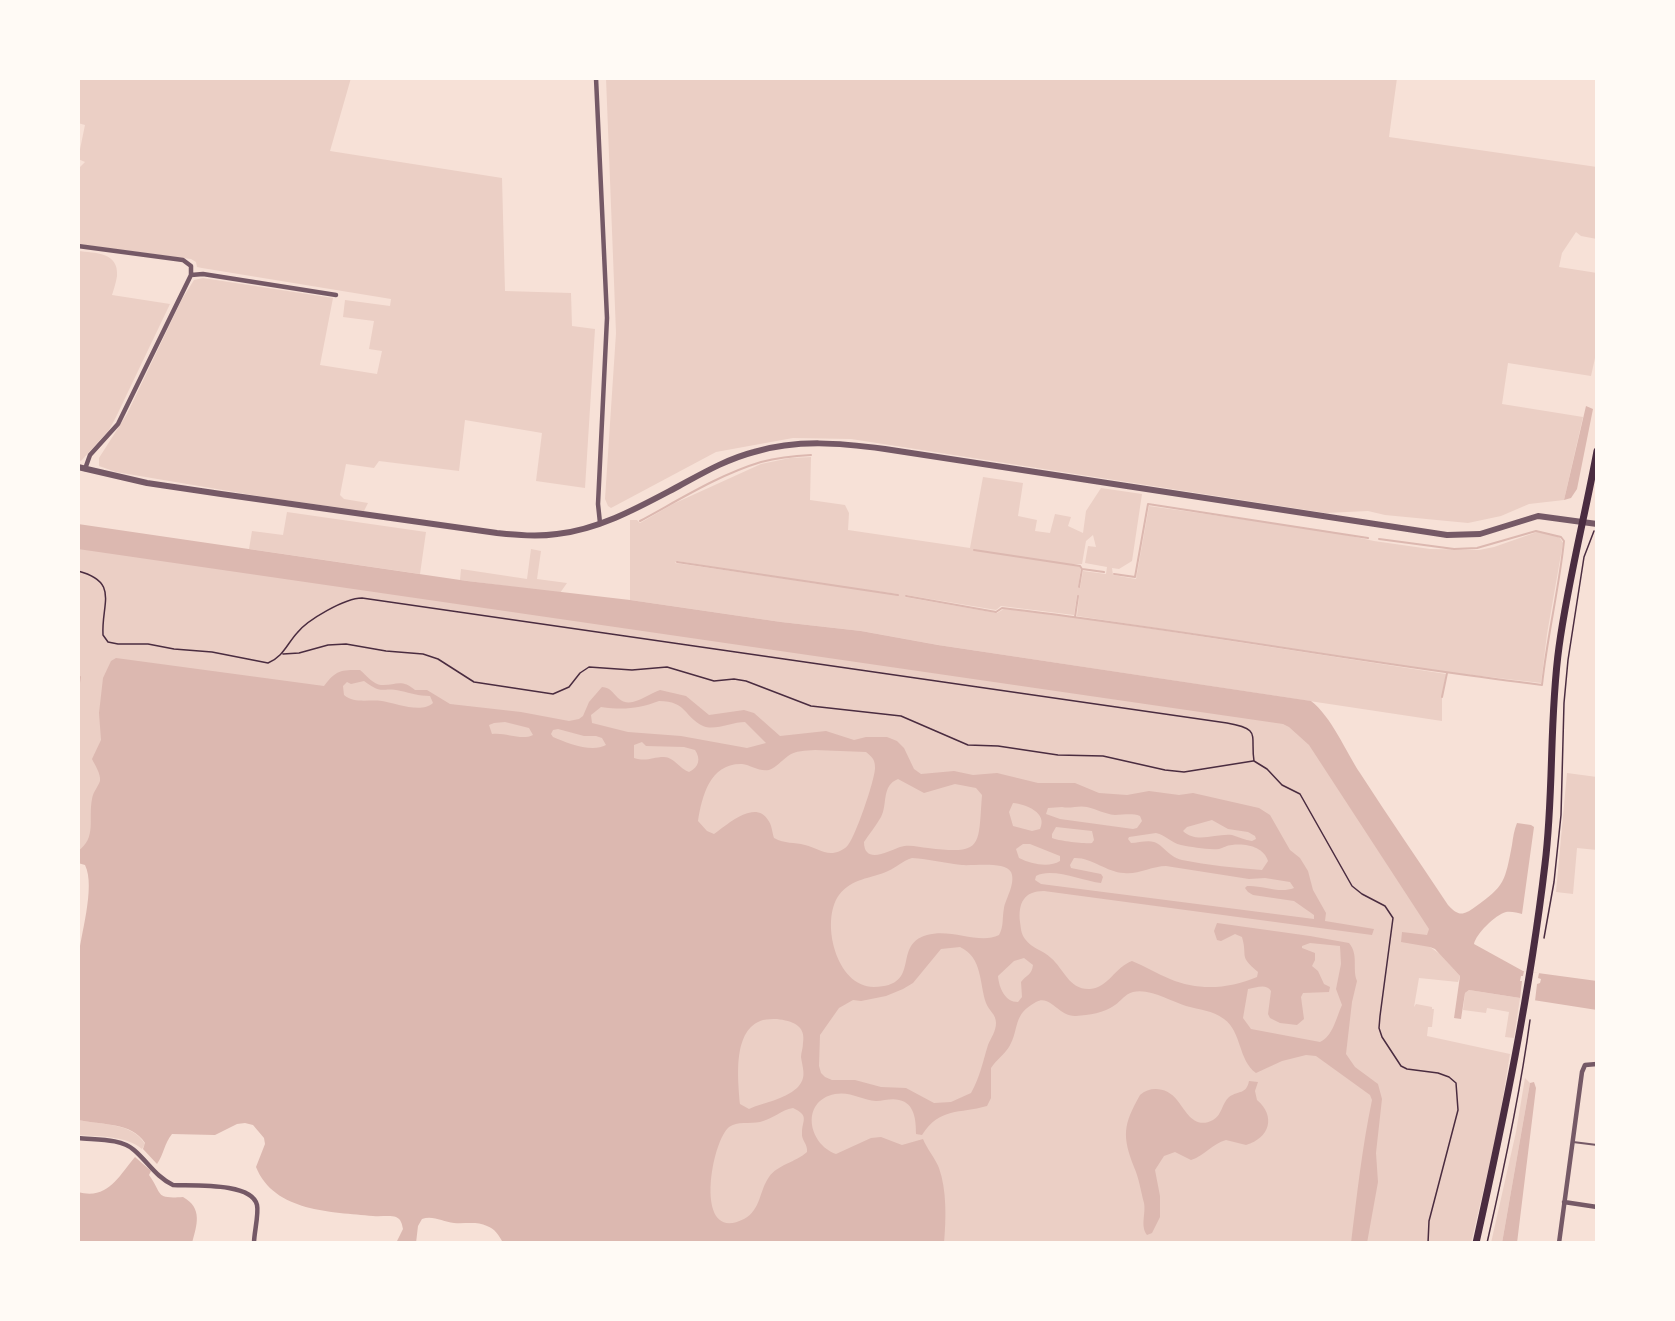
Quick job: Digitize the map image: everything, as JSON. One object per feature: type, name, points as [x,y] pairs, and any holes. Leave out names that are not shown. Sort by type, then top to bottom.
[{"type":"main road","points":[[1476,1243],[1516,1061],[1526,1000],[1548,834],[1557,668],[1564,614],[1597,451]]},
{"type":"street","points":[[596,78],[607,318],[598,504],[600,523]]},
{"type":"street","points":[[78,246],[183,260],[191,266],[191,275],[118,424],[90,455],[82,468],[147,483],[497,533],[555,535],[600,523],[630,511],[727,461],[779,445],[814,442],[885,449],[1447,536],[1479,534],[1538,516],[1596,524]]},
{"type":"street","points":[[191,275],[203,274],[336,295]]},
{"type":"street","points":[[1559,1243],[1582,1072],[1585,1065],[1597,1064]]},
{"type":"street","points":[[78,1138],[119,1143],[134,1150],[155,1173],[173,1185],[239,1189],[251,1196],[257,1205],[254,1243]]},
{"type":"street","points":[[1564,1202],[1597,1207]]},
{"type":"lane","points":[[1573,1142],[1597,1145]]},
{"type":"path","points":[[1543,943],[1557,856],[1568,660],[1584,557],[1593,536]]},
{"type":"path","points":[[78,572],[94,577],[105,588],[107,597],[102,633],[111,643],[144,643],[265,663],[272,662],[283,654],[297,632],[310,620],[360,597],[1238,725],[1247,729],[1254,738],[1254,761]]},
{"type":"path","points":[[283,654],[299,653],[328,645],[346,644],[423,654],[438,659],[474,682],[554,694],[568,687],[589,667],[641,670],[667,667],[714,681],[734,679],[746,681],[790,700],[811,706],[901,716],[968,745],[998,746],[1058,755],[1103,756],[1184,772],[1254,761],[1267,769],[1282,785],[1300,794],[1352,886],[1385,906],[1391,913],[1392,932],[1379,1028],[1388,1048],[1401,1066],[1407,1069],[1438,1073],[1449,1077],[1456,1083],[1458,1110],[1429,1221],[1428,1243]]},
{"type":"path","points":[[1487,1243],[1509,1143],[1529,1032]]},
{"type":"shaded area","points":[[78,78],[351,78],[330,151],[502,178],[505,291],[571,293],[572,326],[595,329],[585,488],[536,481],[542,433],[465,420],[459,471],[379,461],[374,468],[346,464],[340,495],[344,499],[368,503],[364,511],[116,472],[99,466],[99,458],[127,414],[182,299],[194,280],[203,278],[333,298],[320,365],[377,374],[382,351],[369,349],[374,321],[343,317],[345,300],[390,306],[391,299],[197,267],[196,262],[191,259],[78,244],[78,169],[85,162],[78,159],[85,125],[78,123]]},
{"type":"shaded area","points":[[606,78],[1397,78],[1389,137],[1597,167],[1597,239],[1581,236],[1576,232],[1562,253],[1559,267],[1597,273],[1597,349],[1591,376],[1508,363],[1502,404],[1583,417],[1564,500],[1529,504],[1501,516],[1468,523],[1385,515],[1368,511],[1326,513],[851,439],[793,438],[716,452],[611,508],[605,499],[616,333]]},
{"type":"shaded area","points":[[78,251],[105,255],[114,262],[117,276],[112,295],[170,304],[109,430],[81,461],[78,460]]},
{"type":"shaded area","points":[[1586,406],[1593,409],[1577,489],[1571,498],[1564,500]]},
{"type":"shaded area","points":[[811,457],[810,500],[845,505],[849,513],[848,530],[970,548],[983,477],[1023,483],[1018,516],[1037,520],[1035,531],[1050,533],[1055,514],[1071,517],[1068,526],[1083,533],[1086,511],[1101,488],[1142,494],[1132,561],[1119,569],[1112,568],[1113,575],[1136,579],[1149,506],[1327,531],[1430,549],[1479,550],[1537,532],[1548,533],[1560,538],[1563,543],[1541,683],[1446,672],[1077,616],[1079,596],[1077,595],[1074,615],[1001,606],[996,610],[906,595],[905,597],[997,613],[1004,609],[1075,617],[1446,674],[1442,697],[1442,721],[938,645],[861,631],[630,600],[630,520],[637,520],[640,523],[673,504],[761,464],[790,458]],"holes":[[[1093,535],[1096,547],[1088,546],[1085,563],[1107,567],[1106,574],[1083,571],[1080,588],[1078,588],[1081,567],[1070,564],[1082,564],[1086,541]],[[677,561],[791,580],[675,563]],[[841,587],[898,594],[899,595]]]},
{"type":"shaded area","points":[[287,512],[426,532],[420,574],[249,549],[252,531],[283,535]]},
{"type":"shaded area","points":[[78,524],[467,581],[861,631],[938,645],[1311,701],[1332,725],[1382,806],[1448,905],[1455,911],[1461,914],[1467,912],[1498,888],[1505,875],[1517,823],[1534,827],[1522,914],[1508,912],[1497,917],[1482,930],[1474,944],[1523,971],[1597,981],[1597,1010],[1469,990],[1465,993],[1461,1019],[1454,1018],[1460,976],[1435,949],[1401,942],[1402,932],[1427,935],[1429,929],[1309,745],[1283,724],[78,549]]},
{"type":"shaded area","points":[[78,547],[1285,722],[1311,743],[1433,929],[1430,947],[1440,954],[1460,976],[1458,982],[1419,978],[1414,1007],[1416,1004],[1434,1009],[1432,1027],[1428,1027],[1427,1036],[1510,1054],[1498,1128],[1471,1243],[719,1243],[78,855]]},
{"type":"shaded area","points":[[531,549],[541,551],[537,579],[567,583],[560,593],[460,580],[461,569],[527,579]]},
{"type":"shaded area","points":[[116,658],[324,686],[339,672],[360,670],[378,685],[406,684],[415,690],[427,690],[450,704],[521,712],[569,721],[583,716],[589,702],[602,687],[628,702],[634,702],[660,690],[686,696],[709,715],[744,710],[754,713],[780,736],[826,731],[854,740],[866,737],[887,737],[897,741],[904,748],[914,769],[921,774],[954,771],[973,775],[997,773],[1038,783],[1075,783],[1099,793],[1127,795],[1149,791],[1179,795],[1193,793],[1259,808],[1270,815],[1290,850],[1300,858],[1308,871],[1313,890],[1326,913],[1325,921],[1374,929],[1372,935],[1044,891],[1032,893],[1021,904],[1021,931],[1028,942],[1051,958],[1072,983],[1090,989],[1102,985],[1132,961],[1170,979],[1202,987],[1236,984],[1257,977],[1258,972],[1246,959],[1242,937],[1235,934],[1221,941],[1217,940],[1214,931],[1217,923],[1349,943],[1354,952],[1357,981],[1352,1002],[1346,1054],[1355,1067],[1378,1084],[1382,1099],[1376,1153],[1378,1182],[1367,1243],[1351,1243],[1372,1100],[1370,1095],[1316,1056],[1306,1055],[1282,1061],[1256,1073],[1246,1061],[1234,1031],[1224,1019],[1153,993],[1140,991],[1128,994],[1106,1010],[1086,1015],[1076,1016],[1064,1013],[1051,1003],[1041,1000],[1028,1007],[1020,1017],[1009,1047],[991,1068],[991,1098],[987,1106],[943,1116],[929,1126],[922,1135],[916,1134],[915,1118],[911,1109],[899,1100],[876,1101],[840,1093],[824,1098],[816,1105],[812,1123],[814,1132],[826,1149],[836,1154],[871,1138],[881,1137],[902,1145],[923,1139],[942,1177],[945,1205],[944,1243],[503,1243],[495,1231],[483,1224],[454,1223],[430,1218],[422,1219],[418,1226],[416,1243],[396,1243],[403,1229],[400,1220],[396,1217],[323,1211],[290,1201],[276,1193],[265,1182],[256,1167],[265,1144],[264,1138],[253,1125],[237,1124],[215,1135],[172,1134],[157,1164],[143,1149],[145,1143],[132,1131],[78,1120],[78,961],[89,886],[85,865],[78,863],[78,851],[84,846],[90,834],[92,799],[100,781],[92,759],[101,740],[99,713],[103,678],[111,661]],"holes":[[[364,681],[379,689],[430,696],[433,703],[422,708],[415,708],[382,701],[362,701],[344,695],[343,686],[347,682],[351,684]],[[659,701],[668,702],[680,707],[697,722],[708,727],[745,722],[766,743],[747,748],[681,736],[628,732],[592,723],[591,715],[601,707],[623,709]],[[505,722],[529,728],[533,735],[524,737],[492,734],[489,725]],[[553,730],[596,736],[602,738],[606,745],[587,748],[553,737],[551,734]],[[642,742],[646,746],[684,747],[695,750],[698,760],[695,768],[689,772],[668,758],[642,760],[634,758],[634,745]],[[815,750],[866,752],[875,764],[869,794],[855,831],[847,846],[840,851],[826,853],[805,845],[778,840],[774,838],[768,820],[756,812],[733,820],[714,834],[707,831],[698,821],[709,783],[722,769],[742,764],[769,770],[797,752]],[[898,779],[924,793],[955,784],[976,788],[982,795],[978,836],[969,848],[960,850],[907,846],[872,855],[865,849],[864,842],[881,817],[889,786]],[[1013,803],[1029,807],[1041,818],[1040,829],[1032,831],[1013,826],[1009,812]],[[1084,807],[1115,815],[1137,815],[1142,821],[1137,828],[1133,829],[1060,819],[1046,814],[1048,808]],[[1212,820],[1228,829],[1248,832],[1256,839],[1252,841],[1232,835],[1194,837],[1183,831],[1187,827]],[[1056,827],[1092,831],[1094,840],[1092,843],[1052,838]],[[1156,833],[1177,844],[1200,848],[1219,849],[1230,845],[1248,845],[1263,852],[1268,861],[1262,870],[1212,865],[1182,860],[1169,854],[1154,842],[1131,843],[1129,837]],[[1023,844],[1030,844],[1060,856],[1060,861],[1056,863],[1034,863],[1019,858],[1016,849]],[[912,858],[962,865],[996,865],[1008,869],[1011,872],[1012,881],[1004,908],[1001,932],[991,938],[974,938],[946,933],[927,935],[916,940],[910,947],[903,973],[898,980],[889,985],[874,987],[861,984],[841,965],[835,951],[831,920],[833,906],[839,895],[850,885],[888,871]],[[1074,858],[1080,858],[1124,873],[1166,866],[1249,879],[1265,878],[1290,882],[1294,888],[1288,890],[1253,886],[1245,888],[1253,895],[1294,901],[1314,915],[1314,919],[1041,884],[1035,880],[1036,876],[1050,873],[1101,883],[1103,877],[1101,874],[1071,868],[1070,865]],[[1310,943],[1340,946],[1341,964],[1336,989],[1342,1005],[1328,1036],[1320,1042],[1251,1029],[1243,1018],[1248,989],[1257,987],[1266,987],[1271,991],[1268,1014],[1270,1018],[1280,1023],[1297,1025],[1304,1019],[1301,997],[1303,993],[1329,992],[1330,987],[1324,984],[1318,971],[1312,966],[1315,953],[1302,946]],[[960,947],[973,958],[979,972],[986,1003],[996,1023],[971,1093],[951,1102],[934,1103],[906,1088],[881,1087],[855,1080],[832,1080],[821,1073],[819,1066],[820,1035],[839,1008],[853,1000],[861,1001],[886,996],[913,983],[941,949]],[[1024,958],[1033,965],[1030,973],[1021,982],[1022,997],[1018,1002],[1006,997],[998,976],[1014,961]],[[763,1020],[783,1020],[800,1028],[803,1037],[801,1057],[803,1077],[792,1092],[749,1109],[740,1104],[739,1056],[746,1033],[753,1025]],[[793,1108],[802,1113],[804,1119],[802,1135],[807,1152],[772,1173],[750,1215],[728,1223],[718,1218],[712,1205],[712,1170],[722,1136],[732,1125],[769,1119]]]},
{"type":"shaded area","points":[[1567,773],[1597,777],[1597,850],[1577,848],[1573,894],[1556,892]]},
{"type":"shaded area","points":[[1469,990],[1520,998],[1514,1038],[1505,1037],[1509,1012],[1487,1008],[1486,1013],[1463,1010],[1465,993]]},
{"type":"shaded area","points":[[1525,1078],[1530,1083],[1502,1243],[1491,1243],[1516,1132]]},
{"type":"shaded area","points":[[1249,1081],[1258,1082],[1255,1091],[1257,1100],[1263,1106],[1268,1119],[1265,1132],[1254,1142],[1246,1145],[1226,1140],[1191,1160],[1175,1152],[1164,1156],[1155,1170],[1160,1196],[1160,1217],[1152,1233],[1147,1235],[1144,1228],[1144,1203],[1126,1139],[1127,1123],[1140,1095],[1154,1089],[1169,1093],[1191,1118],[1201,1123],[1216,1118],[1229,1097],[1244,1090]]},
{"type":"shaded area","points":[[1534,1082],[1536,1088],[1517,1243],[1502,1243],[1530,1083]]},
{"type":"shaded area","points":[[78,1120],[124,1128],[139,1137],[145,1144],[142,1149],[120,1139],[78,1135]]},
{"type":"shaded area","points":[[135,1157],[151,1171],[149,1175],[160,1194],[167,1197],[183,1197],[194,1206],[197,1223],[192,1243],[78,1241],[78,1192],[88,1194],[105,1190]]},
{"type":"pier","points":[[1524,971],[1539,973],[1538,978],[1541,979],[1537,984],[1535,1001],[1520,999],[1522,981],[1520,981]]},
{"type":"waterway","points":[[640,521],[699,488],[745,467],[773,459],[811,455]]},
{"type":"waterway","points":[[1114,574],[1135,577],[1148,504],[1368,538]]},
{"type":"waterway","points":[[906,596],[996,612],[1002,608],[1070,616],[1542,685],[1562,559],[1564,541],[1561,537],[1536,531],[1477,548],[1454,549],[1379,539]]},
{"type":"waterway","points":[[974,550],[1080,566],[1082,569],[1104,572]]},
{"type":"waterway","points":[[677,562],[898,595]]},
{"type":"waterway","points":[[1079,587],[1082,569]]},
{"type":"waterway","points":[[1075,617],[1078,596]]},
{"type":"waterway","points":[[1442,697],[1447,673]]},
{"type":"waterway","points":[[78,689],[80,677]]}]
